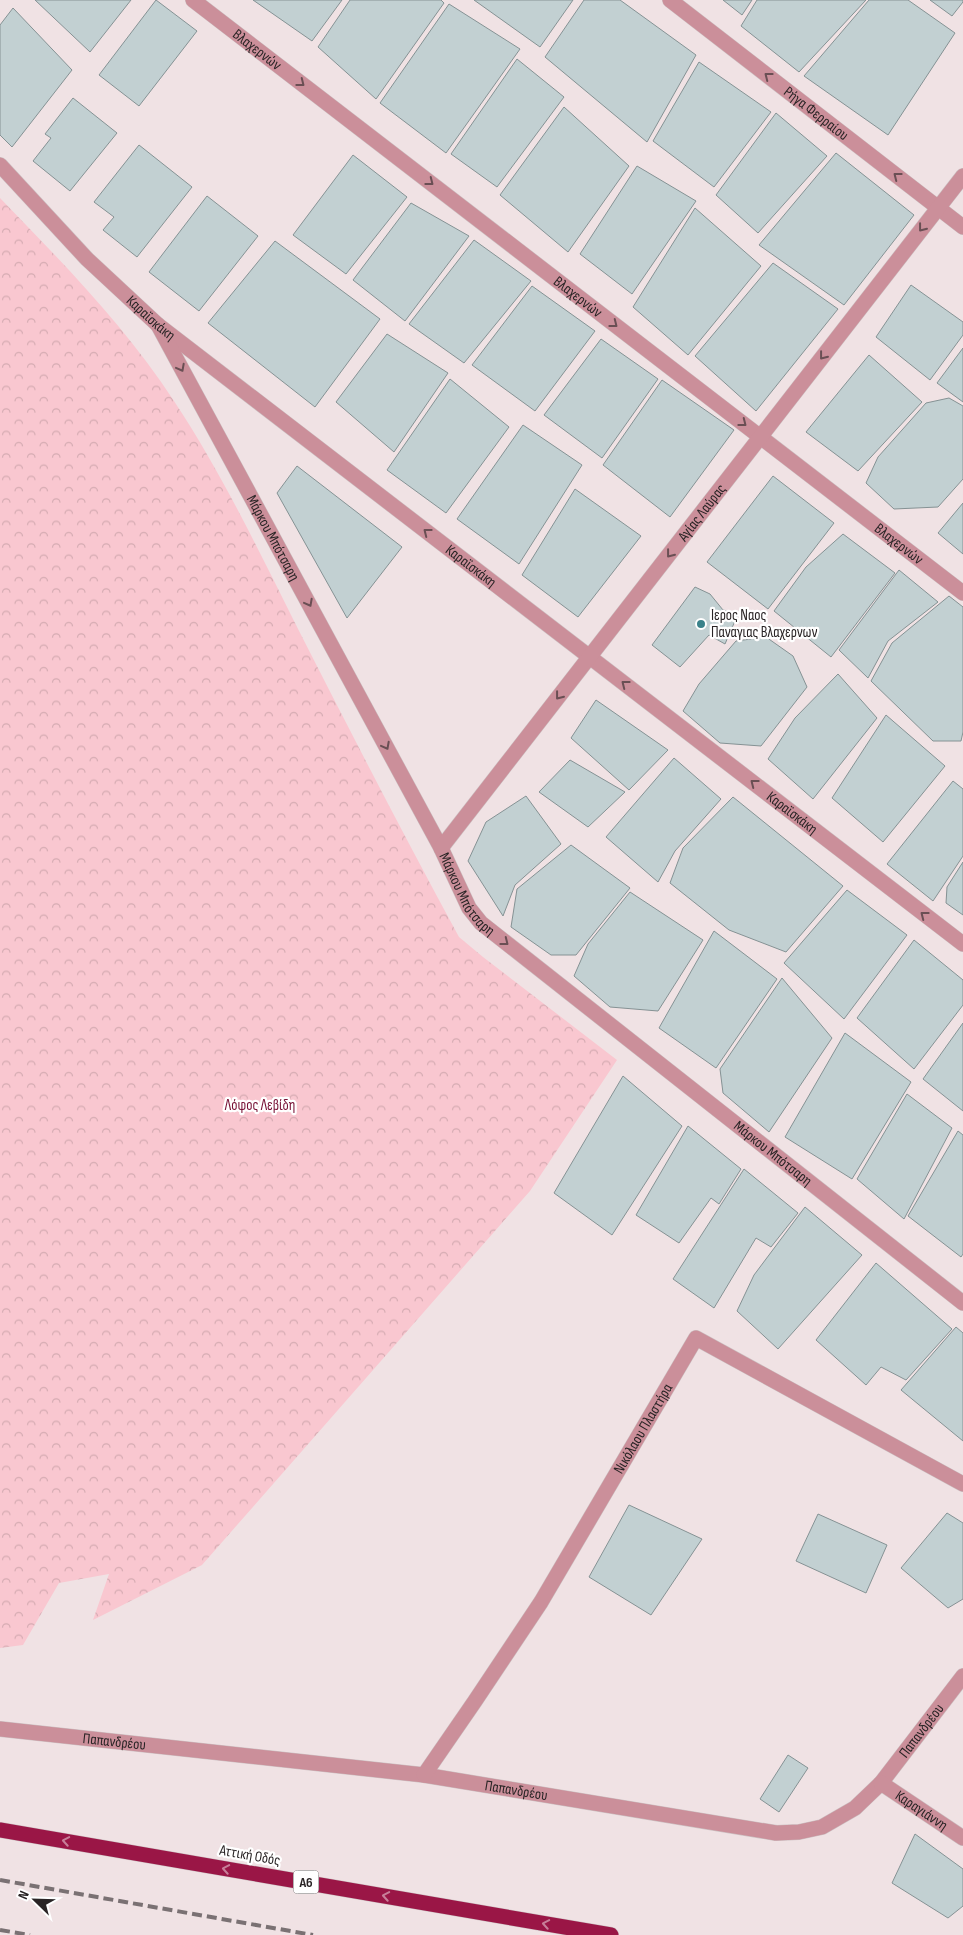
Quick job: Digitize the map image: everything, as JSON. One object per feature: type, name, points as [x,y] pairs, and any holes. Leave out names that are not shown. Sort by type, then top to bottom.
[{"type":"highway","name":"Αττική Οδός","points":[[0,1830],[611,1935]]},
{"type":"street","name":"Βλαχερνών","points":[[193,0],[963,593]]},
{"type":"street","name":"Ρήγα Φερραίου","points":[[670,0],[963,227]]},
{"type":"street","name":"Καραϊσκάκη","points":[[0,165],[87,259],[158,325],[963,944]]},
{"type":"street","name":"Αγίας Λαύρας","points":[[441,848],[963,176]]},
{"type":"street","name":"Μάρκου Μπότσαρη","points":[[158,325],[441,848],[469,908],[481,924],[963,1303]]},
{"type":"street","name":"Νικόλαου Πλαστήρα","points":[[424,1775],[541,1602],[696,1338],[963,1484]]},
{"type":"street","name":"Παπανδρέου","points":[[0,1729],[424,1775],[776,1833],[799,1832],[822,1827],[855,1808],[881,1783],[963,1676]]},
{"type":"street","name":"Καραγιάννη","points":[[881,1783],[963,1838]]},
{"type":"green space","name":"Λόφος Λεβίδη","points":[[0,198],[92,295],[114,321],[155,373],[208,455],[459,937],[617,1060],[530,1191],[202,1565],[93,1620],[109,1574],[59,1583],[23,1645],[0,1648]]},
{"type":"building","points":[[35,0],[131,0],[90,52]]},
{"type":"building","points":[[156,0],[197,31],[139,106],[99,75]]},
{"type":"building","points":[[253,0],[342,0],[312,41]]},
{"type":"building","points":[[350,0],[441,0],[444,3],[376,99],[318,47]]},
{"type":"building","points":[[474,0],[573,0],[540,47]]},
{"type":"building","points":[[584,0],[620,0],[696,55],[647,142],[545,57]]},
{"type":"building","points":[[723,0],[752,0],[742,15]]},
{"type":"building","points":[[757,0],[866,0],[799,72],[741,26]]},
{"type":"building","points":[[869,0],[908,0],[955,33],[888,135],[804,76]]},
{"type":"building","points":[[930,0],[963,0],[963,2],[952,16]]},
{"type":"building","points":[[449,4],[520,49],[446,153],[380,103]]},
{"type":"building","points":[[13,8],[72,70],[12,147],[0,135],[0,25]]},
{"type":"building","points":[[517,59],[564,97],[497,187],[451,154]]},
{"type":"building","points":[[699,62],[771,112],[714,187],[653,141]]},
{"type":"building","points":[[73,98],[117,133],[70,191],[33,161],[51,138],[45,134]]},
{"type":"building","points":[[564,107],[629,166],[568,252],[500,195]]},
{"type":"building","points":[[776,113],[827,156],[758,233],[716,195]]},
{"type":"building","points":[[139,145],[192,187],[137,257],[103,230],[114,217],[94,202]]},
{"type":"building","points":[[836,153],[914,215],[844,305],[759,245]]},
{"type":"building","points":[[353,155],[407,197],[346,274],[293,235]]},
{"type":"building","points":[[637,166],[696,201],[632,294],[580,254]]},
{"type":"building","points":[[207,196],[258,236],[199,311],[149,272]]},
{"type":"building","points":[[411,203],[469,236],[405,321],[353,280]]},
{"type":"building","points":[[695,208],[761,266],[688,355],[633,307]]},
{"type":"building","points":[[474,240],[531,281],[464,363],[409,324]]},
{"type":"building","points":[[275,241],[380,319],[315,407],[208,323]]},
{"type":"building","points":[[773,263],[838,309],[756,411],[695,356]]},
{"type":"building","points":[[911,285],[963,322],[963,335],[930,380],[876,337]]},
{"type":"building","points":[[532,286],[595,331],[535,411],[472,365]]},
{"type":"building","points":[[387,334],[448,373],[394,452],[336,402]]},
{"type":"building","points":[[601,339],[658,379],[602,458],[544,415]]},
{"type":"building","points":[[963,348],[963,402],[937,383]]},
{"type":"building","points":[[869,355],[922,402],[858,471],[806,432]]},
{"type":"building","points":[[450,379],[509,427],[446,513],[387,470]]},
{"type":"building","points":[[662,380],[734,430],[670,517],[603,465]]},
{"type":"building","points":[[949,398],[963,406],[963,479],[938,507],[894,509],[866,483],[878,457],[926,403]]},
{"type":"building","points":[[523,425],[582,465],[519,564],[457,519]]},
{"type":"building","points":[[297,466],[402,547],[347,618],[277,493]]},
{"type":"building","points":[[773,476],[834,523],[768,609],[707,562]]},
{"type":"building","points":[[575,489],[641,536],[578,617],[522,575]]},
{"type":"building","points":[[963,503],[963,554],[938,533]]},
{"type":"building","points":[[843,534],[895,573],[831,657],[774,611],[806,567]]},
{"type":"building","points":[[899,570],[938,602],[888,641],[868,678],[839,650]]},
{"type":"building","name":"Ιερος Ναος Παναγιας Βλαχερνων","points":[[695,587],[710,594],[723,610],[738,614],[725,644],[709,635],[680,667],[652,645]]},
{"type":"building","points":[[949,596],[963,607],[963,732],[961,741],[933,741],[871,681],[892,643]]},
{"type":"building","points":[[766,637],[793,656],[807,687],[761,746],[720,743],[683,711],[699,684],[736,641]]},
{"type":"building","points":[[838,674],[877,718],[813,799],[768,759],[795,718]]},
{"type":"building","points":[[596,700],[668,750],[629,790],[571,738]]},
{"type":"building","points":[[886,715],[945,766],[883,842],[832,798]]},
{"type":"building","points":[[674,758],[721,799],[675,851],[658,882],[606,837]]},
{"type":"building","points":[[570,760],[625,792],[588,827],[539,792]]},
{"type":"building","points":[[953,781],[963,789],[963,856],[933,901],[887,864]]},
{"type":"building","points":[[526,796],[561,844],[515,885],[503,916],[468,861],[486,822]]},
{"type":"building","points":[[733,797],[843,886],[786,952],[729,930],[670,883],[683,848]]},
{"type":"building","points":[[571,845],[630,888],[576,955],[551,955],[511,927],[517,889]]},
{"type":"building","points":[[963,862],[963,915],[946,903],[947,887]]},
{"type":"building","points":[[847,890],[907,935],[844,1019],[784,963]]},
{"type":"building","points":[[630,892],[703,940],[658,1011],[610,1007],[574,976],[588,944]]},
{"type":"building","points":[[714,931],[777,979],[716,1068],[659,1028]]},
{"type":"building","points":[[914,940],[963,980],[963,1005],[914,1069],[857,1018]]},
{"type":"building","points":[[782,978],[832,1038],[769,1132],[723,1093],[720,1069]]},
{"type":"building","points":[[963,1023],[963,1111],[923,1079]]},
{"type":"building","points":[[845,1033],[911,1082],[852,1179],[785,1137]]},
{"type":"building","points":[[623,1076],[682,1126],[612,1235],[554,1193]]},
{"type":"building","points":[[907,1094],[952,1128],[904,1219],[857,1179]]},
{"type":"building","points":[[688,1126],[741,1169],[719,1204],[711,1198],[679,1243],[636,1215]]},
{"type":"building","points":[[958,1131],[963,1135],[963,1254],[961,1257],[908,1216]]},
{"type":"building","points":[[744,1169],[798,1213],[771,1247],[756,1238],[714,1308],[673,1279]]},
{"type":"building","points":[[805,1207],[862,1255],[778,1349],[737,1311],[754,1275]]},
{"type":"building","points":[[876,1263],[952,1329],[906,1380],[881,1367],[866,1385],[816,1340]]},
{"type":"building","points":[[956,1327],[963,1333],[963,1441],[901,1390]]},
{"type":"building","points":[[629,1505],[702,1539],[651,1615],[589,1577]]},
{"type":"building","points":[[947,1513],[963,1523],[963,1599],[948,1608],[901,1568]]},
{"type":"building","points":[[818,1514],[887,1545],[866,1593],[796,1561]]},
{"type":"building","points":[[788,1755],[808,1768],[779,1812],[760,1799]]},
{"type":"building","points":[[915,1834],[963,1869],[963,1906],[948,1918],[892,1883]]},
{"type":"railway","points":[[0,1880],[313,1935]]},
{"type":"railway","points":[[0,1930],[30,1935]]},
{"type":"place","name":"Ιερος Ναος Παναγιας Βλαχερνων","points":[[701,624]]}]
